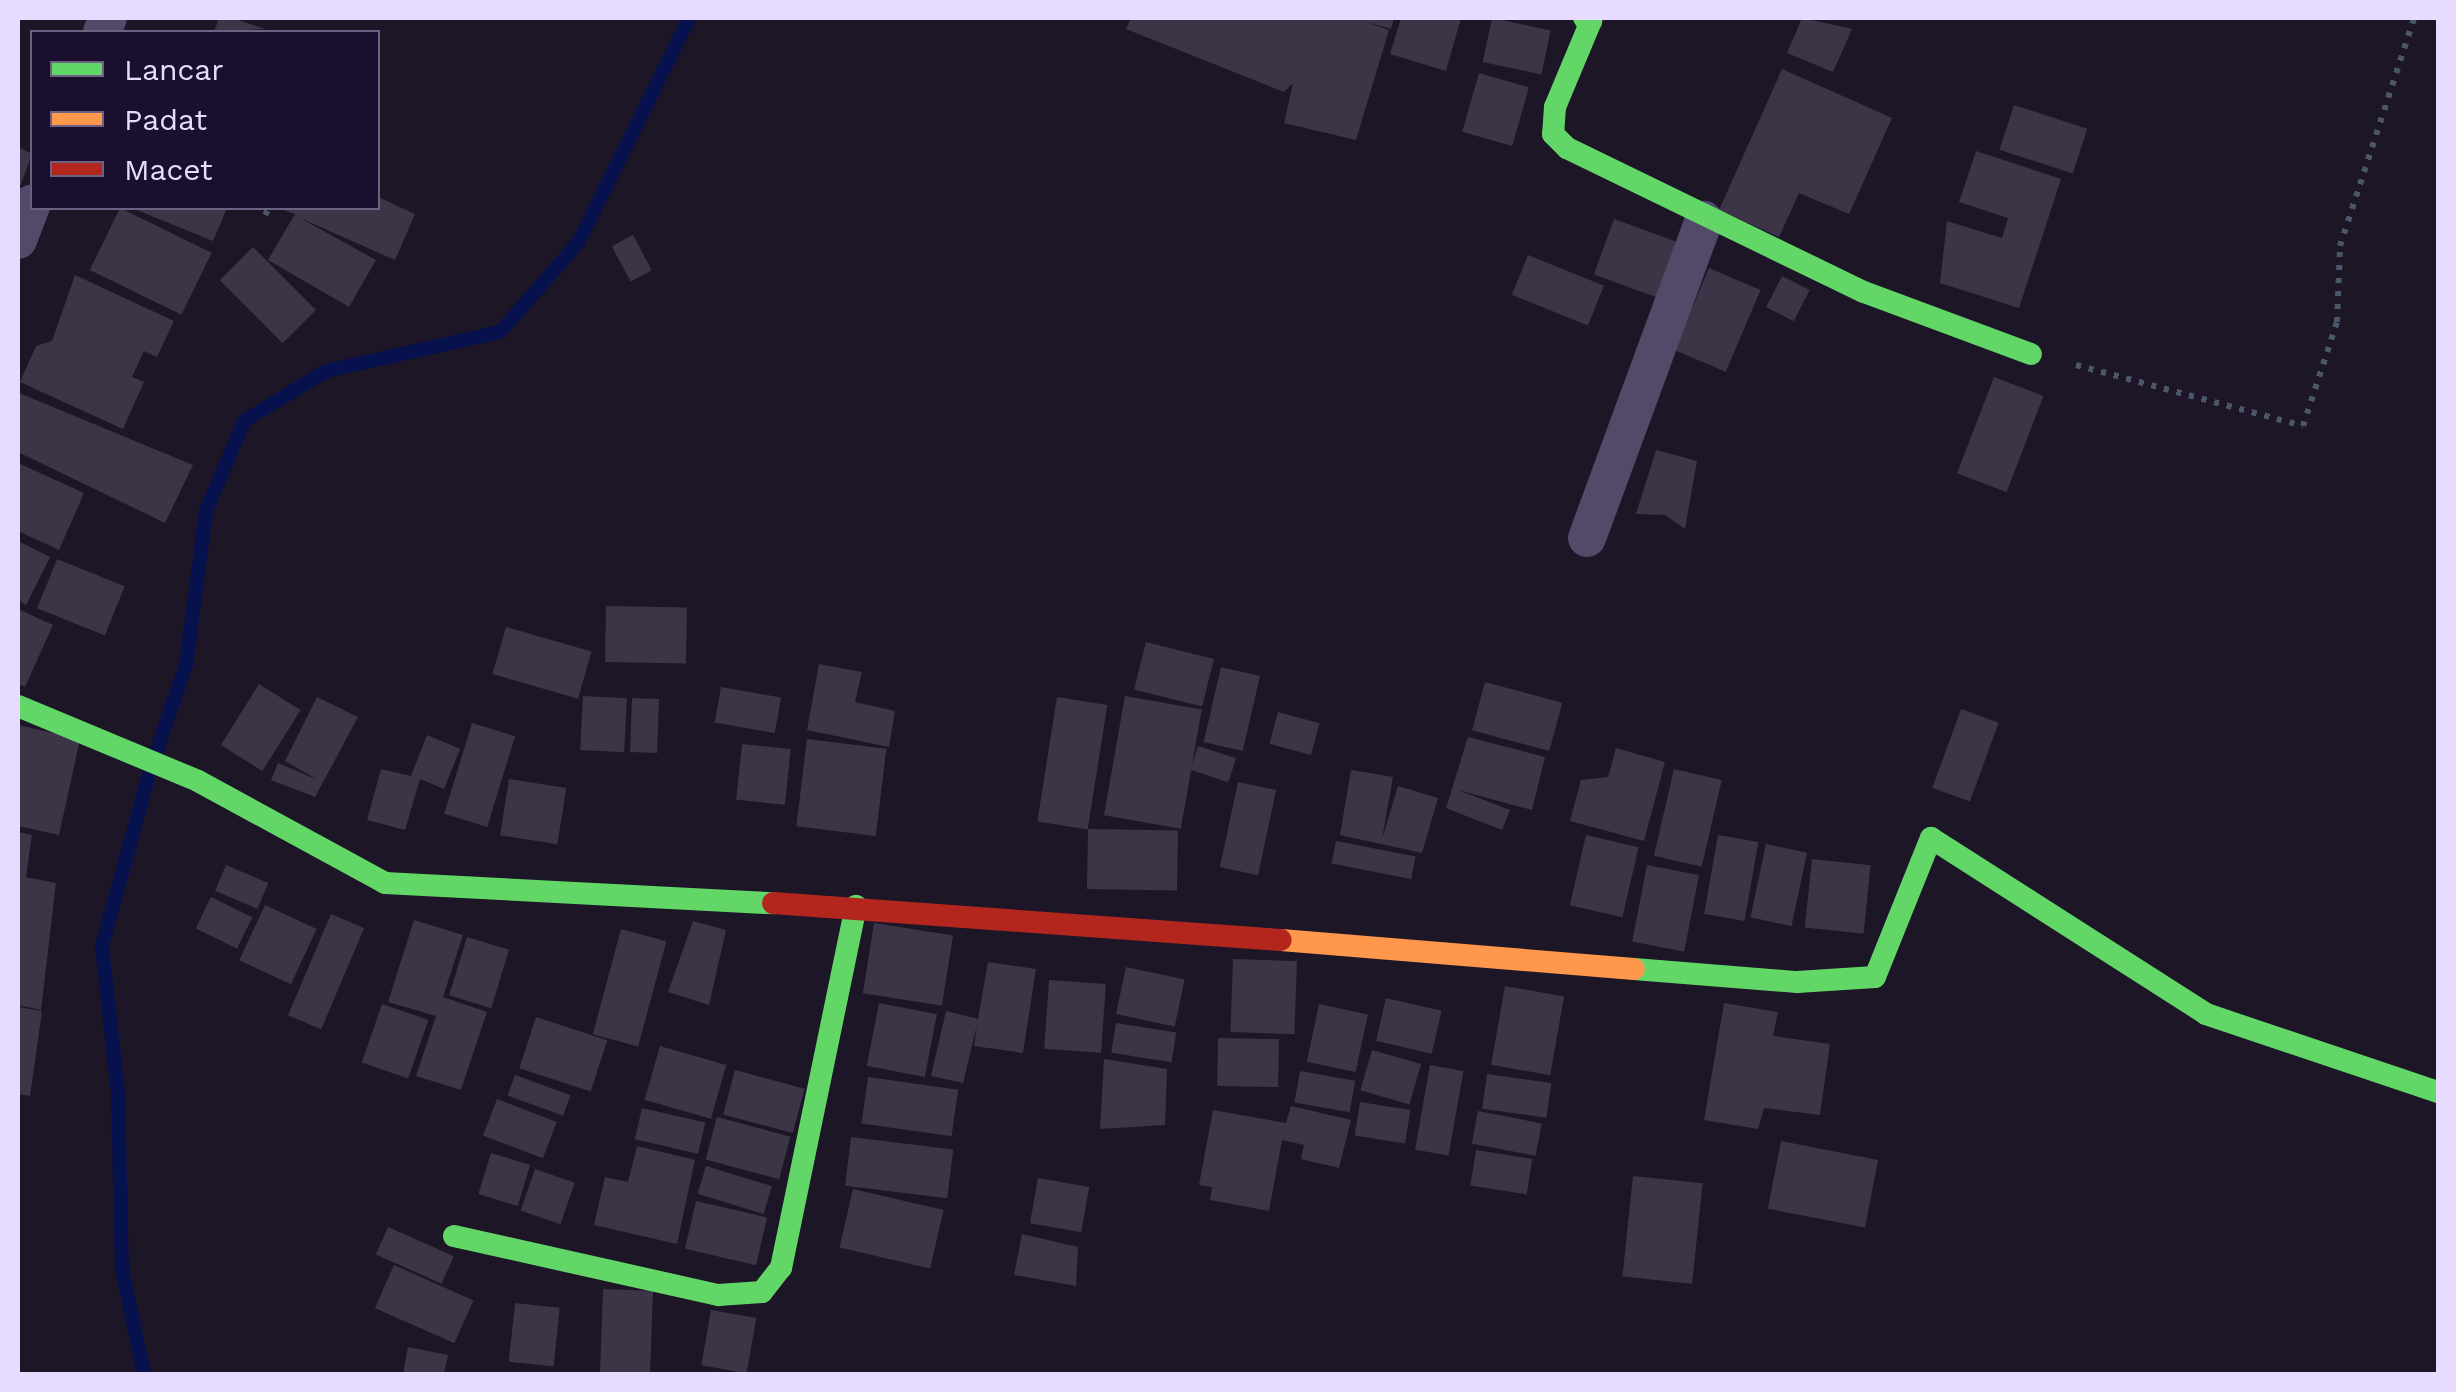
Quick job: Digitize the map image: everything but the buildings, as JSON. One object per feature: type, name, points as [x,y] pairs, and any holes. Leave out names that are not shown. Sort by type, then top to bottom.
[{"type":"street","points":[[1589,19],[1562,85],[1553,134],[1704,220],[2031,354]]},
{"type":"street","points":[[18,240],[30,209]]},
{"type":"street","points":[[1587,538],[1704,220]]},
{"type":"street","points":[[18,706],[198,781],[385,883],[420,891],[856,906],[1693,975],[1875,978],[1931,838],[2206,1014],[2438,1092]]},
{"type":"street","points":[[454,1236],[718,1295],[762,1292],[780,1268],[856,906]]},
{"type":"path","points":[[2031,354],[2303,426],[2337,322],[2340,246],[2414,18]]},
{"type":"waterway","points":[[157,750],[186,665],[206,511],[244,421],[326,371],[500,332],[578,243],[689,18]]},
{"type":"waterway","points":[[144,1374],[122,1270],[118,1094],[102,946],[150,770]]},
{"type":"traffic: fast","points":[[1584,18],[1591,21],[1555,107],[1553,134],[1567,148],[1864,292],[2031,354]]},
{"type":"traffic: fast","points":[[18,706],[198,781],[385,883],[773,903]]},
{"type":"traffic: fast","points":[[1634,969],[1797,982],[1875,977],[1931,838],[2206,1014],[2438,1092]]},
{"type":"traffic: fast","points":[[454,1236],[718,1295],[762,1292],[781,1268],[856,906]]},
{"type":"traffic: slow","points":[[1281,940],[1634,969]]},
{"type":"traffic: jam","points":[[773,903],[1281,940]]}]
